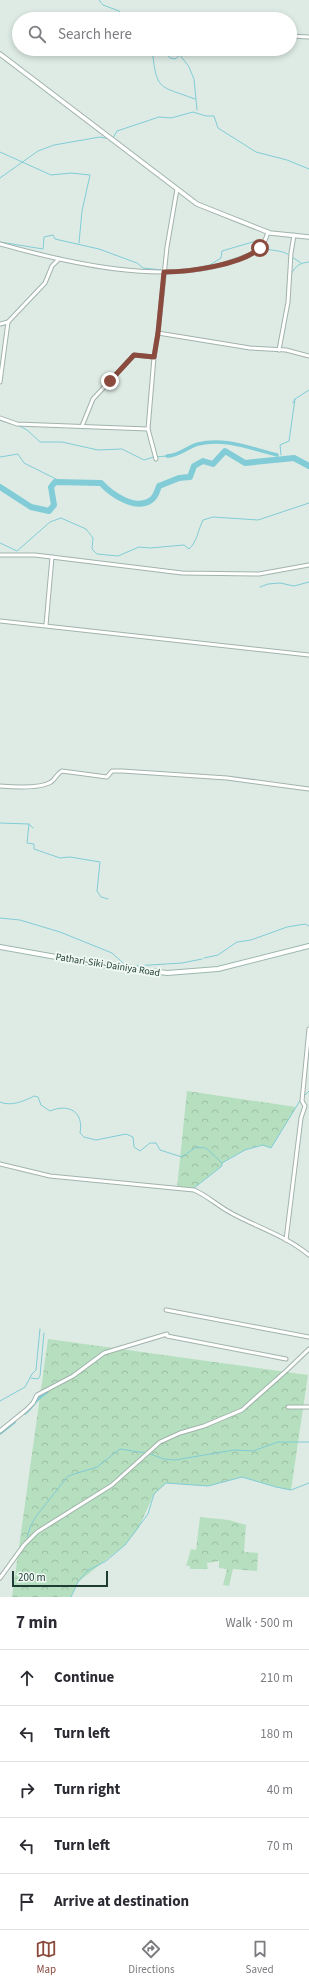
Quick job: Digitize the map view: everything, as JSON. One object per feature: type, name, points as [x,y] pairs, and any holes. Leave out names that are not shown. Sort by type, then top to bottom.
[{"type":"main road","name":"Pathari-Siki-Dainiya Road","points":[[0,947],[101,965],[167,973],[218,969],[309,946]]},
{"type":"street","points":[[297,37],[309,38]]},
{"type":"street","points":[[0,54],[197,204],[268,232],[309,237]]},
{"type":"street","points":[[156,459],[148,429],[154,357],[164,272],[177,189]]},
{"type":"street","points":[[0,244],[59,259],[95,265],[164,272],[199,270],[221,265],[255,253],[265,242],[268,232]]},
{"type":"street","points":[[279,350],[288,302],[291,253],[294,235]]},
{"type":"street","points":[[0,324],[8,322],[45,283],[52,266],[59,259]]},
{"type":"street","points":[[0,382],[8,322]]},
{"type":"street","points":[[158,333],[250,348],[279,350],[309,356]]},
{"type":"street","points":[[82,426],[93,399],[134,355],[154,357]]},
{"type":"street","points":[[0,418],[17,424],[148,429]]},
{"type":"street","points":[[0,555],[35,555],[182,572],[259,574],[309,565]]},
{"type":"street","points":[[46,625],[52,557]]},
{"type":"street","points":[[0,621],[309,655]]},
{"type":"street","points":[[0,786],[22,787],[49,783],[58,773],[62,771],[107,777],[112,771],[122,771],[227,778],[309,789]]},
{"type":"street","points":[[286,1240],[300,1118],[305,1106],[302,1101],[309,1029]]},
{"type":"street","points":[[0,1164],[50,1176],[194,1190],[204,1194],[212,1202],[233,1214],[286,1240],[309,1255]]},
{"type":"street","points":[[166,1310],[309,1337]]},
{"type":"street","points":[[0,1431],[26,1410],[38,1395],[73,1376],[104,1353],[167,1335],[286,1359]]},
{"type":"street","points":[[0,1578],[24,1545],[37,1532],[112,1485],[160,1442],[242,1410],[309,1349]]},
{"type":"street","points":[[288,1408],[309,1407]]},
{"type":"green space","points":[[187,1091],[296,1107],[271,1148],[258,1146],[246,1150],[222,1163],[222,1166],[192,1189],[177,1188]]},
{"type":"green space","points":[[48,1339],[308,1375],[291,1490],[242,1477],[208,1486],[166,1483],[154,1494],[138,1529],[125,1545],[78,1582],[71,1597],[12,1597]]},
{"type":"green space","points":[[200,1517],[229,1520],[246,1525],[244,1552],[258,1553],[257,1571],[233,1569],[229,1586],[223,1585],[227,1569],[219,1568],[219,1561],[207,1563],[208,1569],[190,1569],[190,1566],[186,1566],[191,1549],[196,1550]]},
{"type":"waterway","points":[[99,0],[103,5],[120,12]]},
{"type":"waterway","points":[[153,56],[158,80],[162,85],[173,91],[195,99]]},
{"type":"waterway","points":[[168,56],[175,59],[179,56]]},
{"type":"waterway","points":[[181,56],[189,67],[194,79],[197,110]]},
{"type":"waterway","points":[[113,138],[117,131],[159,117],[171,118],[193,112],[206,116],[214,116],[218,128],[256,152],[287,160],[309,169]]},
{"type":"waterway","points":[[0,178],[38,151],[54,145],[100,137],[110,139]]},
{"type":"waterway","points":[[0,152],[51,175],[71,173],[90,175],[82,211],[79,243]]},
{"type":"waterway","points":[[0,242],[43,249],[44,237],[53,235],[55,239],[99,249],[137,263],[143,268],[162,270]]},
{"type":"waterway","points":[[200,267],[210,265],[221,258],[222,251],[256,241],[260,245]]},
{"type":"waterway","points":[[263,247],[289,255]]},
{"type":"waterway","points":[[292,257],[301,263]]},
{"type":"waterway","points":[[291,274],[298,265],[309,262]]},
{"type":"waterway","points":[[287,288],[288,276]]},
{"type":"waterway","points":[[280,337],[286,307]]},
{"type":"waterway","points":[[293,403],[295,399],[309,390]]},
{"type":"waterway","points":[[281,455],[280,445],[289,441],[295,399]]},
{"type":"waterway","points":[[18,425],[27,430],[40,442],[62,442],[98,450],[122,449],[144,460],[154,457],[167,456]]},
{"type":"waterway","points":[[167,456],[175,455],[190,447],[208,442],[228,443],[277,455]]},
{"type":"waterway","points":[[0,487],[31,507],[49,511],[54,505],[51,487],[55,482],[101,483],[111,492],[124,500],[131,503],[145,503],[154,497],[159,486],[179,478],[190,477],[194,466],[203,461],[213,464],[225,451],[245,463],[294,458],[309,466]]},
{"type":"waterway","points":[[0,457],[18,454],[24,463],[60,481]]},
{"type":"waterway","points":[[0,543],[17,551],[50,522],[61,518],[86,529],[93,538],[92,549],[97,554],[118,556],[139,547],[150,548],[184,545],[189,549],[196,539],[203,520],[213,517],[258,520],[309,503]]},
{"type":"waterway","points":[[260,587],[268,584],[280,583],[294,586],[309,582]]},
{"type":"waterway","points":[[0,823],[29,824],[33,828]]},
{"type":"waterway","points":[[29,824],[27,843],[34,844],[34,849],[60,858],[70,857],[100,862],[97,891],[101,897],[108,899]]},
{"type":"waterway","points":[[0,918],[20,920],[60,932],[112,953],[124,964],[134,966],[182,963],[202,959]]},
{"type":"waterway","points":[[204,958],[218,955],[237,942],[251,940],[287,927],[305,924],[309,926]]},
{"type":"waterway","points":[[305,1095],[309,1091]]},
{"type":"waterway","points":[[0,1102],[13,1104],[34,1096],[38,1097],[41,1105],[50,1111],[63,1108],[74,1111],[80,1120],[80,1133],[84,1137],[96,1140],[126,1134],[133,1137],[134,1147],[140,1151],[150,1143],[156,1143],[160,1150],[182,1157],[196,1147],[206,1148],[222,1163],[245,1150],[263,1145],[271,1148],[301,1099]]},
{"type":"waterway","points":[[194,1188],[222,1166],[222,1163]]},
{"type":"waterway","points":[[0,1401],[25,1387],[36,1370],[40,1329]]},
{"type":"waterway","points":[[31,1378],[38,1379],[40,1376],[44,1333]]},
{"type":"waterway","points":[[25,1413],[47,1392]]},
{"type":"waterway","points":[[0,1433],[14,1422]]},
{"type":"waterway","points":[[150,1454],[164,1459],[175,1460],[234,1450],[253,1451],[278,1442],[309,1442]]},
{"type":"waterway","points":[[27,1537],[31,1525],[37,1515],[68,1476],[97,1467],[120,1449],[146,1453]]},
{"type":"waterway","points":[[71,1597],[78,1582],[87,1571],[106,1561],[125,1545],[148,1514],[154,1494],[166,1483],[208,1486],[242,1477],[291,1490],[309,1483]]},
{"type":"route","points":[[110,381],[134,355],[148,355],[154,357],[164,272],[199,270],[221,265],[255,253],[260,248]]}]
